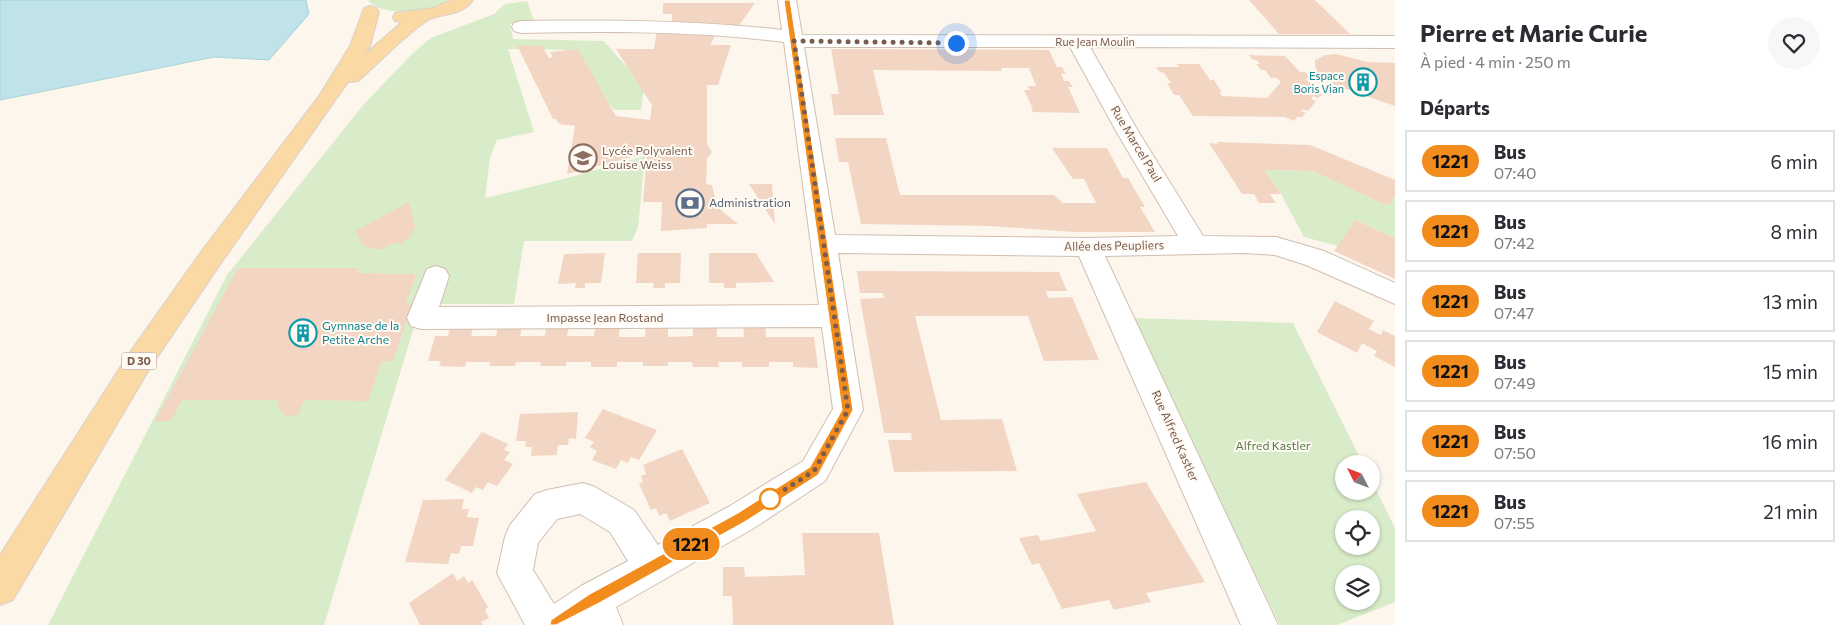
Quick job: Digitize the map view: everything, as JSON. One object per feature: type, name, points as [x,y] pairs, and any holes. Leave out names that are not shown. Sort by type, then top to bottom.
[{"type":"main road","points":[[363,6],[394,18],[442,11],[465,1]]},
{"type":"main road","name":"D 30","points":[[0,587],[140,360],[210,259],[328,98],[360,46],[363,6]]},
{"type":"main road","name":"D 30","points":[[328,98],[418,16]]},
{"type":"street","points":[[556,625],[600,612],[652,566],[742,517],[814,471],[848,410],[787,0]]},
{"type":"street","name":"Rue Jean Moulin","points":[[521,27],[604,25],[738,30],[794,39],[1077,42],[1395,42]]},
{"type":"street","name":"Rue Marcel Paul","points":[[1077,42],[1196,245]]},
{"type":"street","name":"Allée des Peupliers","points":[[824,244],[1088,247],[1244,244],[1276,246],[1297,251],[1333,265],[1395,294]]},
{"type":"street","name":"Rue Alfred Kastler","points":[[1088,247],[1260,625]]},
{"type":"street","name":"Impasse Jean Rostand","points":[[436,276],[421,318],[834,316]]},
{"type":"street","points":[[546,625],[516,573],[522,537],[547,505],[583,498],[622,521],[652,566]]},
{"type":"green space","points":[[368,0],[450,0],[431,8],[396,12],[375,6]]},
{"type":"green space","points":[[527,1],[535,23],[510,24],[513,39],[604,41],[625,65],[647,67],[641,110],[614,110],[573,50],[508,49],[534,132],[497,140],[490,158],[485,198],[571,177],[645,156],[638,227],[632,241],[524,241],[514,304],[421,304],[324,625],[48,625],[227,275],[364,104],[413,53],[431,38],[494,14],[505,4]]},
{"type":"green space","points":[[1265,170],[1313,171],[1385,205],[1390,204],[1395,196],[1395,238],[1355,220],[1338,246],[1304,237],[1281,194]]},
{"type":"green space","name":"Alfred Kastler","points":[[1132,318],[1293,323],[1359,455],[1335,455],[1335,500],[1380,500],[1380,498],[1395,528],[1395,602],[1380,608],[1380,565],[1335,565],[1335,610],[1375,610],[1337,625],[1280,625]]},
{"type":"water","points":[[0,0],[306,0],[309,14],[269,60],[214,57],[0,100]]},
{"type":"building","points":[[1249,0],[1315,0],[1350,34],[1279,34]]},
{"type":"building","points":[[663,3],[755,3],[738,27],[672,27],[672,14],[663,14]]},
{"type":"building","points":[[657,30],[712,30],[709,36],[715,36],[710,45],[731,45],[718,85],[707,85],[707,144],[712,152],[707,159],[706,184],[712,185],[717,207],[738,224],[707,224],[707,228],[661,231],[662,202],[643,202],[647,153],[567,174],[575,126],[559,124],[556,119],[553,119],[517,45],[542,46],[549,58],[553,57],[550,52],[578,49],[616,116],[650,120],[652,105],[616,49],[654,49]]},
{"type":"building","points":[[831,49],[1049,50],[1057,67],[1062,67],[1066,74],[1061,73],[1064,81],[1069,81],[1073,87],[1068,87],[1080,113],[1033,112],[1024,90],[1030,90],[1028,86],[1036,86],[1029,68],[1001,68],[1002,71],[873,70],[884,115],[834,115],[831,94],[839,94]]},
{"type":"building","name":"Espace Boris Vian","points":[[1336,54],[1367,62],[1395,63],[1395,106],[1335,85],[1318,74],[1315,60],[1326,55]]},
{"type":"building","points":[[1249,55],[1285,56],[1300,72],[1305,72],[1311,78],[1305,78],[1311,84],[1320,87],[1317,92],[1322,94],[1318,98],[1313,96],[1311,99],[1316,101],[1308,111],[1303,109],[1301,111],[1306,113],[1302,117],[1297,117],[1294,121],[1285,117],[1193,116],[1179,95],[1174,95],[1167,83],[1171,83],[1164,73],[1160,72],[1156,67],[1179,67],[1177,64],[1199,64],[1210,80],[1214,80],[1222,92],[1219,92],[1222,96],[1267,98],[1281,82],[1277,78],[1271,78],[1265,70],[1261,70],[1256,64],[1260,64],[1257,60],[1253,60]]},
{"type":"building","points":[[835,138],[886,138],[900,195],[1054,195],[1063,203],[1096,203],[1084,179],[1073,179],[1052,148],[1107,148],[1123,178],[1128,178],[1145,207],[1140,207],[1155,232],[1074,232],[990,226],[861,224],[848,162],[839,162]]},
{"type":"building","points":[[1216,142],[1310,145],[1395,180],[1395,196],[1390,204],[1385,205],[1313,171],[1265,170],[1281,194],[1270,194],[1276,203],[1259,203],[1254,194],[1242,194],[1209,143],[1218,144]]},
{"type":"building","points":[[749,184],[772,184],[775,224]]},
{"type":"building","points":[[409,202],[415,226],[410,238],[399,245],[399,243],[385,246],[386,249],[374,249],[362,245],[355,231]]},
{"type":"building","points":[[1355,220],[1395,238],[1395,279],[1334,251]]},
{"type":"building","points":[[605,253],[601,283],[585,283],[585,288],[575,288],[576,283],[558,284],[564,254]]},
{"type":"building","points":[[638,253],[681,253],[680,283],[665,283],[665,288],[653,288],[654,283],[636,283]]},
{"type":"building","points":[[709,253],[756,253],[774,282],[736,283],[736,288],[724,288],[724,283],[709,283]]},
{"type":"building","name":"Gymnase de la Petite Arche","points":[[238,268],[359,268],[357,273],[416,274],[406,304],[412,305],[393,361],[382,361],[368,401],[304,400],[298,415],[285,416],[279,408],[277,400],[182,400],[171,421],[155,421]]},
{"type":"building","points":[[857,271],[1059,272],[1067,291],[1046,291],[1048,298],[1072,297],[1099,360],[1044,361],[1028,316],[915,316],[941,420],[1002,419],[1017,471],[894,472],[888,440],[912,440],[911,433],[884,433],[860,299],[884,298],[883,293],[860,293]]},
{"type":"building","points":[[1335,301],[1374,321],[1369,329],[1381,335],[1383,330],[1395,336],[1395,367],[1374,356],[1377,351],[1362,343],[1357,353],[1317,332]]},
{"type":"building","points":[[452,321],[475,321],[471,336],[496,336],[499,321],[523,321],[520,336],[545,336],[547,321],[570,321],[567,336],[594,336],[596,321],[620,321],[619,337],[645,337],[646,322],[668,322],[668,337],[693,336],[693,322],[717,322],[717,337],[744,337],[743,322],[765,321],[766,337],[814,337],[818,368],[793,367],[793,362],[769,362],[769,367],[742,367],[742,362],[718,362],[719,367],[693,367],[692,362],[668,362],[668,366],[643,366],[643,362],[617,362],[617,367],[591,367],[591,362],[566,362],[566,366],[540,366],[541,362],[516,362],[515,366],[489,366],[491,362],[466,362],[465,367],[439,366],[441,361],[428,361],[435,336],[448,336]]},
{"type":"building","points":[[603,409],[657,430],[639,460],[631,457],[628,463],[621,460],[616,469],[592,460],[597,451],[590,447],[594,442],[585,438]]},
{"type":"building","points":[[578,412],[576,439],[569,438],[568,445],[558,445],[557,455],[531,456],[532,447],[525,447],[526,441],[516,441],[520,414]]},
{"type":"building","points":[[482,432],[508,444],[504,450],[510,452],[504,460],[513,464],[497,486],[488,482],[483,490],[476,487],[472,493],[445,480]]},
{"type":"building","points":[[682,449],[710,503],[670,521],[666,513],[659,516],[656,508],[651,510],[639,484],[643,482],[641,476],[646,474],[643,465]]},
{"type":"building","points":[[1146,482],[1205,582],[1146,593],[1151,602],[1114,610],[1109,600],[1062,609],[1039,563],[1032,565],[1019,538],[1038,535],[1041,541],[1096,531],[1077,494]]},
{"type":"building","points":[[464,499],[462,509],[469,509],[467,517],[479,518],[473,546],[461,546],[459,554],[451,553],[448,564],[405,562],[423,500]]},
{"type":"building","points":[[802,533],[879,533],[894,625],[733,625],[732,596],[723,596],[723,567],[744,567],[745,577],[805,575]]},
{"type":"building","points":[[453,573],[457,581],[464,576],[468,583],[472,580],[488,607],[485,610],[489,618],[481,622],[483,625],[420,625],[409,603]]},
{"type":"bus line","name":"1221","points":[[556,625],[594,599],[742,517],[814,471],[848,410],[787,0]]},
{"type":"place","name":"Espace Boris Vian","points":[[1363,82]]},
{"type":"place","name":"Lycée Polyvalent Louise Weiss","points":[[583,158]]},
{"type":"place","name":"Administration","points":[[690,203]]},
{"type":"place","name":"Gymnase de la Petite Arche","points":[[303,333]]},
{"type":"route","points":[[770,499],[814,471],[848,410],[794,41],[956,43]]}]
